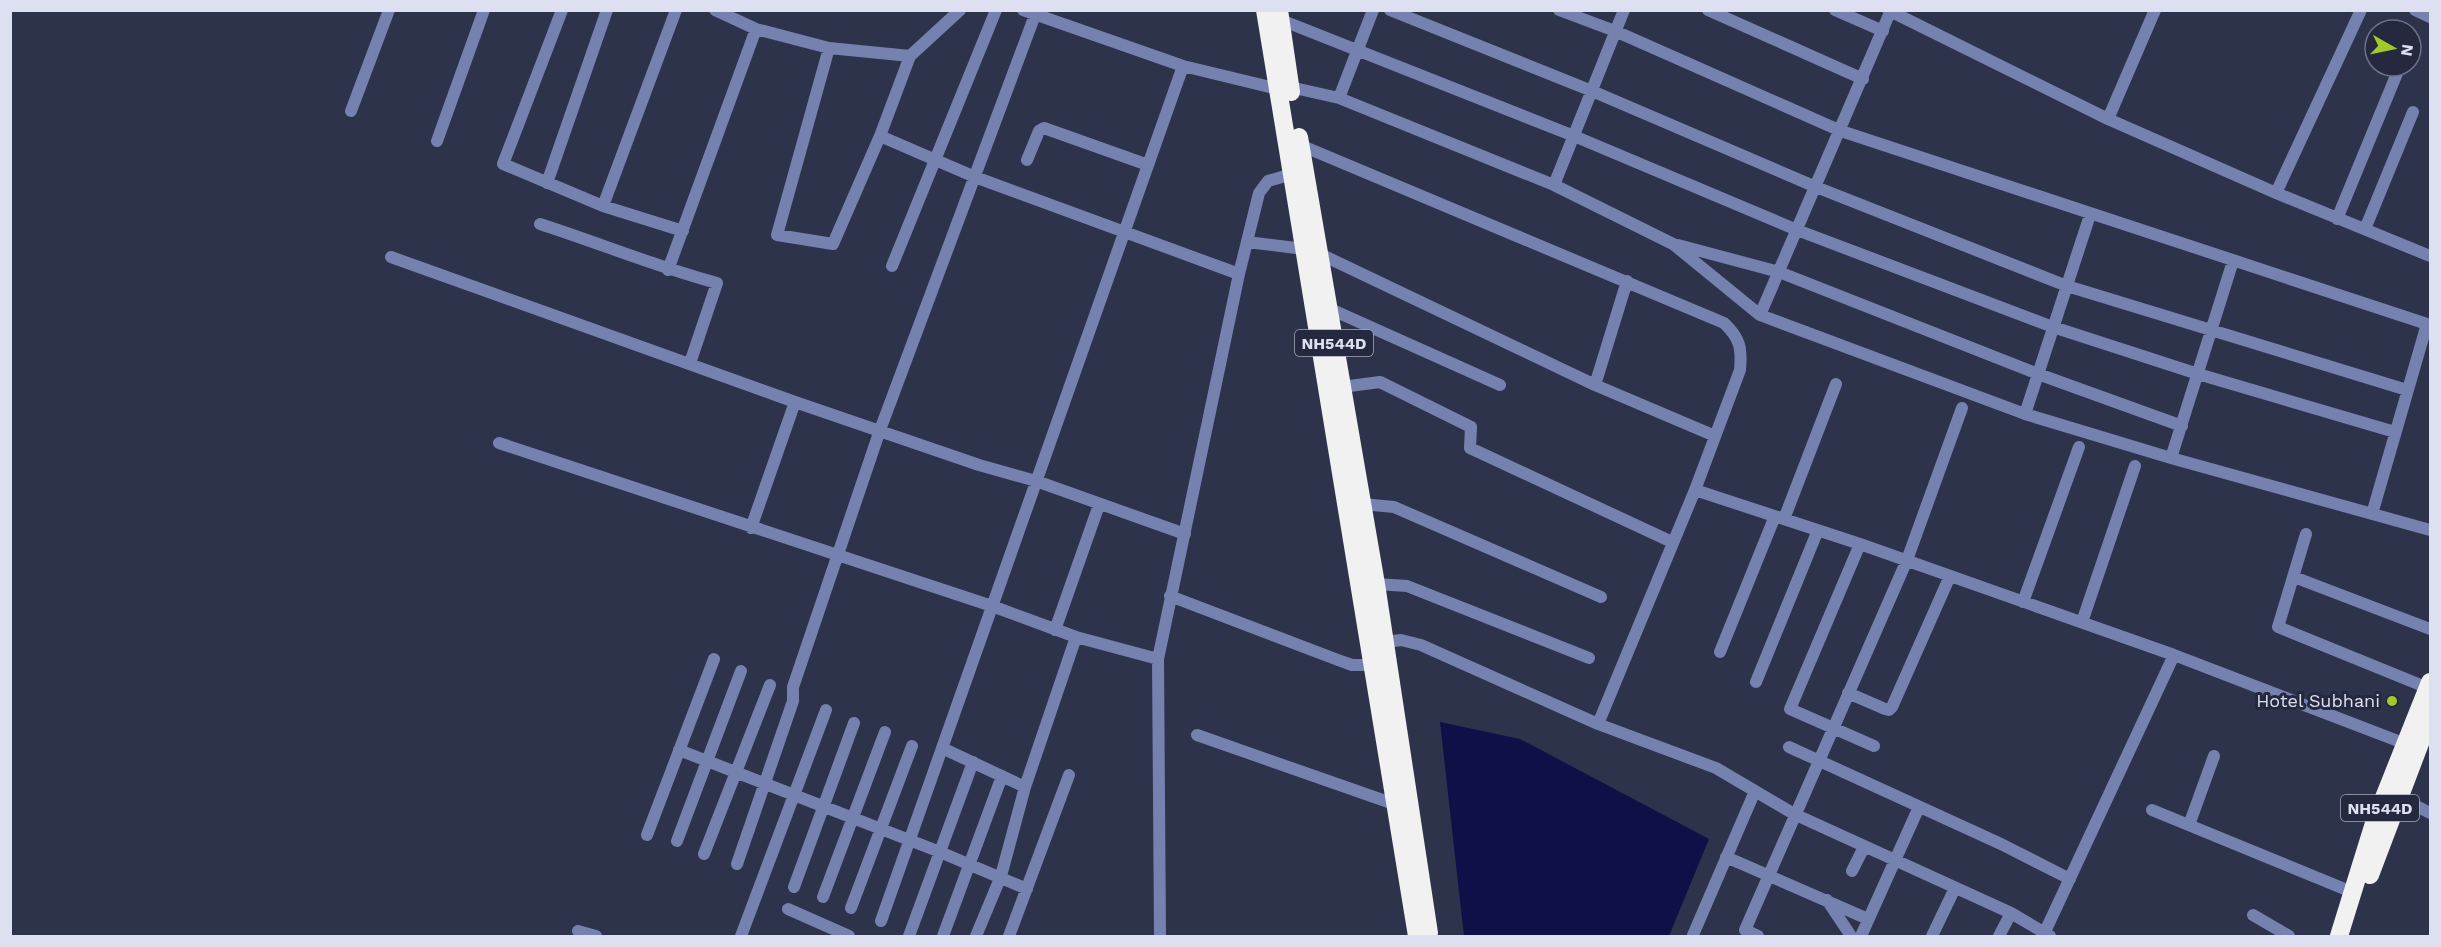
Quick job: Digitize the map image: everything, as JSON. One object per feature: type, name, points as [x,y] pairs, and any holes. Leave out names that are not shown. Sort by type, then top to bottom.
[{"type":"highway","name":"NH544D","points":[[1275,14],[1292,174],[1328,308],[1376,584],[1429,936]]},
{"type":"highway","name":"NH544D","points":[[1284,88],[1300,145],[1311,251],[1394,804],[1417,936]]},
{"type":"highway","name":"NH544D","points":[[2352,936],[2376,857],[2399,796],[2429,685]]},
{"type":"highway","name":"NH544D","points":[[2339,936],[2352,892],[2411,746],[2430,717]]},
{"type":"street","points":[[351,111],[389,10]]},
{"type":"street","points":[[437,141],[484,10]]},
{"type":"street","points":[[562,10],[503,164],[603,206],[683,231]]},
{"type":"street","points":[[547,183],[608,10]]},
{"type":"street","points":[[603,206],[676,10]]},
{"type":"street","points":[[715,10],[756,29],[829,48],[910,56]]},
{"type":"street","points":[[829,48],[777,235],[833,244],[880,136],[910,56],[960,10]]},
{"type":"street","points":[[892,266],[996,10]]},
{"type":"street","points":[[1339,98],[1373,10]]},
{"type":"street","points":[[1390,10],[1592,91],[1816,187],[2067,286],[2408,390]]},
{"type":"street","points":[[1559,10],[1616,31],[1841,131],[2429,325],[2372,514]]},
{"type":"street","points":[[1554,186],[1624,10]]},
{"type":"street","points":[[1708,10],[1863,79]]},
{"type":"street","points":[[1835,10],[1883,31]]},
{"type":"street","points":[[2108,120],[2155,10]]},
{"type":"street","points":[[2276,193],[2361,10]]},
{"type":"street","points":[[2415,10],[2430,17]]},
{"type":"street","points":[[1760,315],[1841,131],[1890,11],[2108,120],[2337,219],[2430,256]]},
{"type":"street","points":[[737,864],[766,784],[793,701],[793,687],[880,430],[975,177],[1029,13],[1183,66],[1339,98],[1554,186],[1673,244],[1779,272],[2038,374],[2181,426]]},
{"type":"street","points":[[1275,14],[1357,51],[1574,136],[1797,230],[2053,327],[2198,374],[2396,432]]},
{"type":"street","points":[[668,270],[756,29]]},
{"type":"street","points":[[881,921],[1183,66]]},
{"type":"street","points":[[2337,219],[2395,78]]},
{"type":"street","points":[[2365,229],[2414,112]]},
{"type":"street","points":[[1027,160],[1039,131],[1044,128],[1148,165]]},
{"type":"street","points":[[880,136],[975,177],[1239,274]]},
{"type":"street","points":[[1300,145],[1724,323],[1737,335],[1742,350],[1740,370],[1695,490],[1671,542],[1598,724]]},
{"type":"street","points":[[1160,936],[1158,659],[1239,274],[1262,186],[1268,181],[1292,174]]},
{"type":"street","points":[[2025,414],[2090,215]]},
{"type":"street","points":[[540,224],[587,238],[668,270],[717,283],[690,363]]},
{"type":"street","points":[[1247,242],[1311,251],[1595,385],[1715,436]]},
{"type":"street","points":[[1673,244],[1760,315],[2025,414],[2171,458],[2430,530]]},
{"type":"street","points":[[391,257],[795,402],[1036,481],[1185,534]]},
{"type":"street","points":[[2171,458],[2233,261]]},
{"type":"street","points":[[1595,385],[1627,281]]},
{"type":"street","points":[[1328,308],[1500,385]]},
{"type":"street","points":[[1342,387],[1380,382],[1471,427],[1470,448],[1671,542]]},
{"type":"street","points":[[1720,652],[1836,384]]},
{"type":"street","points":[[751,528],[795,402]]},
{"type":"street","points":[[1758,936],[1745,930],[1817,761],[1907,560],[1962,408]]},
{"type":"street","points":[[500,443],[992,606],[1076,637],[1158,659]]},
{"type":"street","points":[[2023,602],[2079,447]]},
{"type":"street","points":[[2082,622],[2135,466]]},
{"type":"street","points":[[1695,490],[1907,560],[2082,622],[2411,746]]},
{"type":"street","points":[[1362,504],[1394,507],[1600,597]]},
{"type":"street","points":[[1055,630],[1099,505]]},
{"type":"street","points":[[1756,682],[1818,530]]},
{"type":"street","points":[[2306,534],[2278,627],[2429,685]]},
{"type":"street","points":[[1860,544],[1790,709],[1874,746]]},
{"type":"street","points":[[1848,693],[1889,710],[1950,576]]},
{"type":"street","points":[[2294,577],[2430,629]]},
{"type":"street","points":[[1376,584],[1407,586],[1589,658]]},
{"type":"street","points":[[1170,596],[1352,665],[1373,665]]},
{"type":"street","points":[[976,936],[1001,876],[1025,787],[1076,637]]},
{"type":"street","points":[[1384,642],[1401,640],[1421,645],[1598,724],[1716,768],[1794,814],[2011,914],[2046,935],[2174,655]]},
{"type":"street","points":[[647,835],[714,659]]},
{"type":"street","points":[[677,841],[741,671]]},
{"type":"street","points":[[704,854],[738,773],[770,685]]},
{"type":"street","points":[[741,936],[826,710]]},
{"type":"street","points":[[794,886],[854,723]]},
{"type":"street","points":[[823,897],[885,732]]},
{"type":"street","points":[[1197,735],[1394,804]]},
{"type":"street","points":[[851,908],[912,746]]},
{"type":"street","points":[[1789,747],[2070,879]]},
{"type":"street","points":[[942,748],[1025,787]]},
{"type":"street","points":[[679,750],[1001,876],[1027,889]]},
{"type":"street","points":[[2189,825],[2214,756]]},
{"type":"street","points":[[909,936],[973,762]]},
{"type":"street","points":[[1009,936],[1069,775]]},
{"type":"street","points":[[942,936],[1002,776]]},
{"type":"street","points":[[1693,935],[1755,790]]},
{"type":"street","points":[[2399,796],[2430,813]]},
{"type":"street","points":[[1861,936],[1919,807]]},
{"type":"street","points":[[2152,810],[2352,892]]},
{"type":"street","points":[[1852,871],[1864,847]]},
{"type":"street","points":[[1726,857],[1827,899],[1868,919]]},
{"type":"street","points":[[1932,936],[1955,888]]},
{"type":"street","points":[[1827,899],[1851,936]]},
{"type":"street","points":[[788,909],[849,936]]},
{"type":"street","points":[[1999,936],[2011,914]]},
{"type":"street","points":[[2253,915],[2289,936]]},
{"type":"street","points":[[578,930],[596,936]]},
{"type":"shaded area","points":[[1440,722],[1520,739],[1709,839],[1669,936],[1464,936]]},
{"type":"place","name":"Hotel Subhani","points":[[2392,701]]}]
